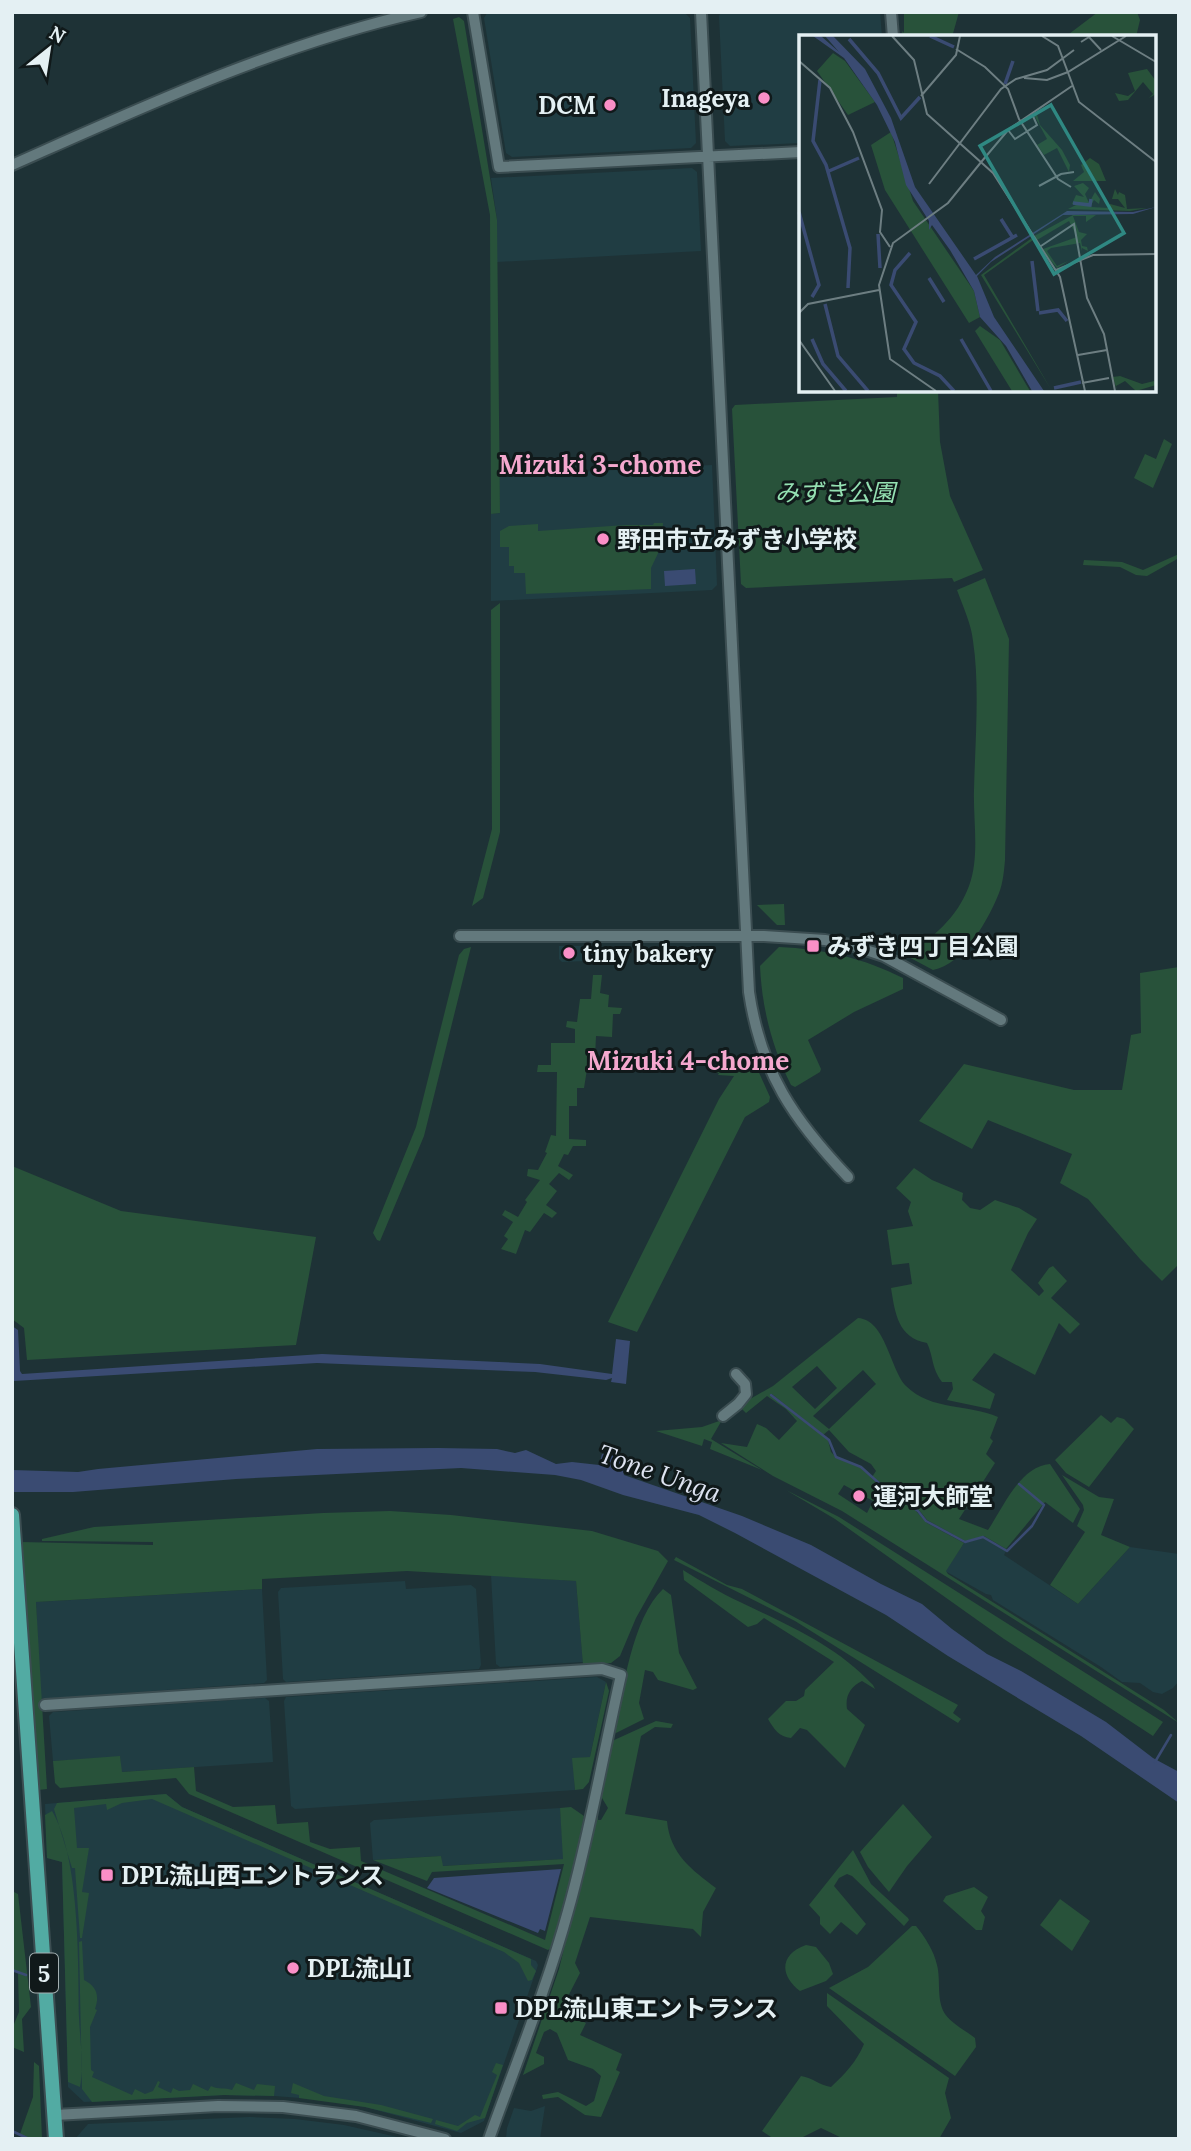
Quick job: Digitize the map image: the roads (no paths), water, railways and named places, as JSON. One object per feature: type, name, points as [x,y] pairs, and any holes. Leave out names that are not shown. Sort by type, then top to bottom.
[{"type":"main road","name":"5","points":[[12,1515],[56,2139]]},
{"type":"street","points":[[12,164],[185,89],[297,47],[421,12]]},
{"type":"street","points":[[473,12],[499,167],[799,152]]},
{"type":"street","points":[[701,12],[746,936],[753,1020],[775,1082],[804,1128],[848,1177]]},
{"type":"street","points":[[891,12],[893,35]]},
{"type":"street","points":[[460,936],[746,936],[825,940],[868,950],[900,964],[1001,1020]]},
{"type":"street","points":[[723,1416],[746,1394],[745,1384],[736,1374]]},
{"type":"street","points":[[46,1705],[601,1669],[621,1675],[587,1836],[567,1914],[489,2139]]},
{"type":"street","points":[[55,2115],[218,2106],[283,2107],[356,2116],[445,2139]]},
{"type":"water","points":[[695,569],[696,584],[665,586],[664,571]]},
{"type":"water","points":[[12,1326],[18,1330],[22,1374],[322,1354],[540,1364],[612,1374],[616,1339],[630,1341],[626,1384],[611,1382],[612,1378],[606,1380],[535,1372],[317,1363],[14,1381]]},
{"type":"water","points":[[317,1449],[497,1449],[515,1453],[526,1450],[556,1464],[572,1462],[599,1465],[602,1454],[619,1455],[624,1475],[742,1516],[811,1545],[922,1604],[987,1654],[1021,1671],[1106,1722],[1153,1758],[1179,1772],[1179,1803],[1081,1736],[948,1656],[886,1615],[735,1533],[699,1515],[623,1495],[581,1480],[555,1475],[461,1468],[236,1479],[73,1492],[12,1492],[12,1470],[78,1472]]},
{"type":"water","points":[[561,1869],[545,1931],[540,1929],[538,1933],[427,1888],[434,1878]]},
{"type":"waterway","points":[[771,1395],[829,1440],[836,1457],[861,1467],[918,1511],[926,1521],[965,1542],[983,1537],[1007,1551],[1032,1526],[1044,1505],[1019,1484]]},
{"type":"waterway","points":[[1155,1762],[1171,1735]]},
{"type":"waterway","points":[[12,1970],[26,1975]]},
{"type":"waterway","points":[[12,2131],[29,2139]]},
{"type":"place","name":"Inageya","points":[[764,98]]},
{"type":"place","name":"DCM","points":[[610,105]]},
{"type":"place","name":"野田市立みずき小学校","points":[[603,539]]},
{"type":"place","name":"みずき四丁目公園","points":[[813,946]]},
{"type":"place","name":"tiny bakery","points":[[569,953]]},
{"type":"place","name":"運河大師堂","points":[[859,1496]]},
{"type":"place","name":"DPL流山西エントランス","points":[[107,1875]]},
{"type":"place","name":"DPL流山I","points":[[293,1968]]},
{"type":"place","name":"DPL流山東エントランス","points":[[501,2008]]},
{"type":"district","name":"Mizuki 3-chome","points":[[600,464]]},
{"type":"district","name":"Mizuki 4-chome","points":[[688,1060]]},
{"type":"park label","name":"みずき公園","points":[[835,492]]},
{"type":"water label","name":"Tone Unga","points":[[660,1473]]}]
